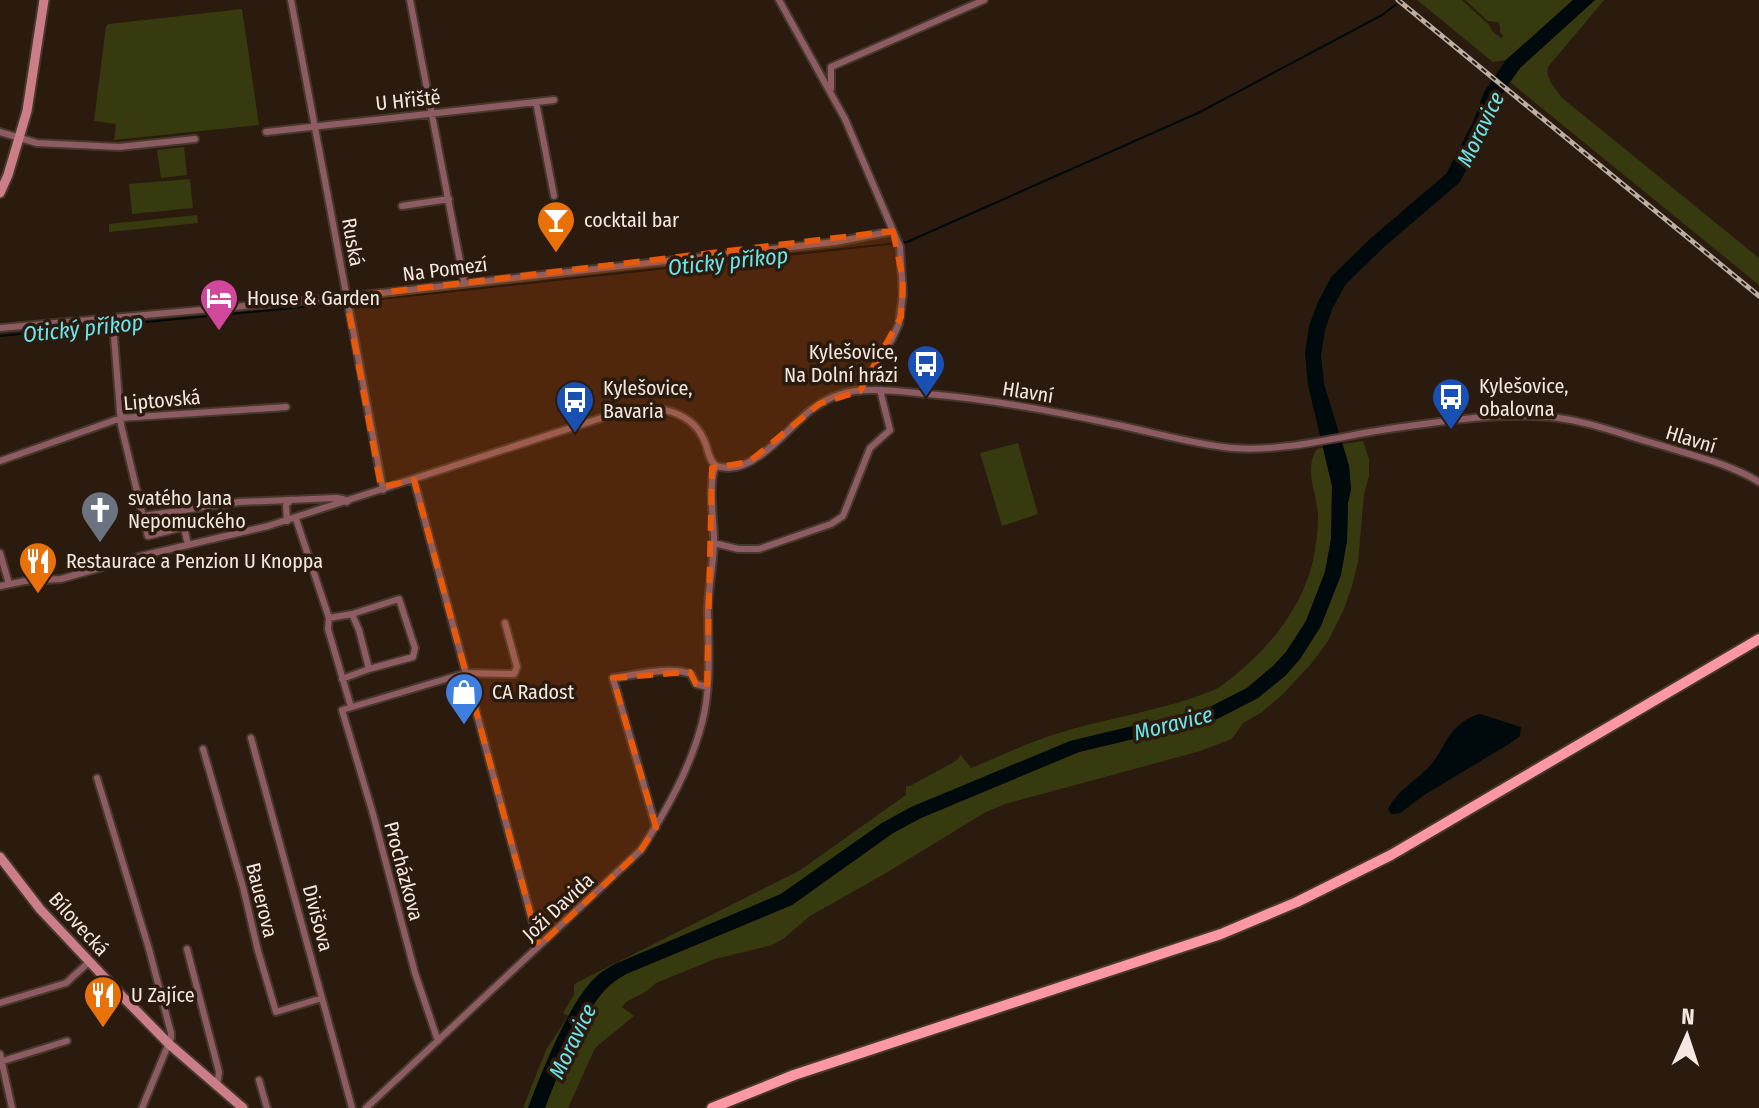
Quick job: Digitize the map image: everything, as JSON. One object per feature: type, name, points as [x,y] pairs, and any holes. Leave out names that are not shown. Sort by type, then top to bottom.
[{"type":"main road","points":[[0,193],[20,138],[31,94],[44,0]]},
{"type":"main road","points":[[712,1108],[794,1075],[1221,934],[1297,902],[1391,855],[1759,639]]},
{"type":"main road","name":"Bílovecká","points":[[0,857],[40,909],[89,962],[169,1044],[243,1108]]},
{"type":"street","name":"Ruská","points":[[291,0],[383,490]]},
{"type":"street","points":[[410,0],[464,282]]},
{"type":"street","points":[[779,0],[845,119],[900,247],[903,294],[899,324],[860,391]]},
{"type":"street","points":[[831,92],[831,67],[984,0]]},
{"type":"street","name":"U Hřiště","points":[[266,132],[554,100]]},
{"type":"street","points":[[536,102],[554,196]]},
{"type":"street","points":[[0,132],[34,143],[119,147],[195,139]]},
{"type":"street","points":[[402,206],[449,199]]},
{"type":"street","name":"Na Pomezí","points":[[0,328],[347,301],[464,282],[895,234]]},
{"type":"street","points":[[114,336],[121,418],[148,536],[184,527],[188,545]]},
{"type":"street","points":[[714,543],[738,549],[767,547],[831,524],[843,516],[870,448],[890,430],[880,390]]},
{"type":"street","name":"Hlavní","points":[[716,466],[730,468],[749,462],[819,404],[837,395],[880,390],[947,395],[1054,412],[1215,446],[1260,449],[1485,417],[1515,415],[1553,418],[1581,422],[1681,452],[1732,468],[1759,482]]},
{"type":"street","name":"Liptovská","points":[[0,461],[121,418],[286,407]]},
{"type":"street","points":[[0,586],[61,579],[296,519],[607,416],[641,408],[668,410],[692,422],[702,435],[716,466]]},
{"type":"street","name":"Joži Davida","points":[[366,1108],[641,850],[656,827],[692,754],[703,721],[709,674],[708,602],[714,543],[712,478],[716,466]]},
{"type":"street","points":[[414,480],[539,946]]},
{"type":"street","points":[[143,516],[225,503],[336,498],[347,502]]},
{"type":"street","points":[[301,499],[308,503],[312,514]]},
{"type":"street","points":[[287,521],[286,505],[292,500]]},
{"type":"street","points":[[296,519],[329,618],[328,629],[351,707],[466,673],[516,672],[505,623]]},
{"type":"street","points":[[0,553],[9,584]]},
{"type":"street","points":[[329,618],[399,599],[415,648],[413,657],[342,679]]},
{"type":"street","points":[[352,614],[369,669]]},
{"type":"street","points":[[656,827],[613,678],[661,671],[682,672],[691,674],[696,684],[707,687]]},
{"type":"street","name":"Procházkova","points":[[351,707],[342,710],[415,973],[438,1041]]},
{"type":"street","name":"Divišova","points":[[251,738],[352,1108]]},
{"type":"street","name":"Bauerova","points":[[203,749],[276,1012],[322,998]]},
{"type":"street","points":[[97,778],[171,1033],[142,1108]]},
{"type":"street","points":[[187,949],[219,1072],[217,1085]]},
{"type":"street","points":[[0,1003],[66,983],[89,962]]},
{"type":"street","points":[[12,1108],[1,1059],[67,1041]]},
{"type":"street","points":[[259,1080],[267,1108]]},
{"type":"highlighted area","points":[[893,231],[903,280],[901,317],[860,391],[819,404],[749,462],[712,468],[707,687],[696,684],[690,672],[613,678],[656,827],[641,850],[539,946],[414,480],[381,487],[346,297]]},
{"type":"green space","points":[[1417,0],[1462,0],[1501,38],[1498,22],[1488,21],[1465,0],[1573,0],[1506,60],[1493,62]]},
{"type":"green space","points":[[1595,0],[1604,0],[1548,67],[1551,83],[1561,97],[1759,258],[1759,285],[1510,82],[1520,68]]},
{"type":"green space","points":[[242,9],[259,125],[114,140],[116,124],[94,121],[106,26]]},
{"type":"green space","points":[[184,147],[187,175],[161,178],[157,150]]},
{"type":"green space","points":[[190,179],[193,208],[132,214],[129,184]]},
{"type":"green space","points":[[197,215],[198,223],[109,232],[109,224]]},
{"type":"green space","points":[[1363,441],[1369,459],[1369,476],[1364,494],[1358,562],[1344,609],[1328,641],[1311,664],[1283,694],[1243,723],[1232,739],[1197,752],[1005,804],[984,813],[810,916],[772,945],[715,959],[656,983],[622,1007],[634,1016],[595,1048],[568,1108],[545,1108],[573,1042],[591,1009],[610,985],[626,974],[792,905],[893,833],[921,818],[1079,752],[1217,719],[1258,698],[1300,659],[1321,626],[1347,541],[1351,489],[1343,444]]},
{"type":"green space","points":[[1018,443],[1038,514],[1002,526],[980,453]]},
{"type":"green space","points":[[1323,447],[1332,486],[1331,539],[1325,572],[1306,621],[1286,652],[1247,688],[1208,708],[1070,741],[882,823],[781,894],[615,964],[565,1025],[528,1108],[523,1108],[546,1050],[568,1016],[563,1013],[578,982],[799,871],[906,795],[906,786],[954,762],[960,754],[971,768],[1050,736],[1195,697],[1217,689],[1234,676],[1279,631],[1309,575],[1318,522],[1311,466],[1316,450]]},
{"type":"water","name":"Moravice","points":[[1573,0],[1595,0],[1520,68],[1499,98],[1460,182],[1346,284],[1333,307],[1321,355],[1324,384],[1349,466],[1351,489],[1347,541],[1341,575],[1321,626],[1286,675],[1258,698],[1217,719],[1079,752],[921,818],[893,833],[792,905],[626,974],[600,995],[591,1009],[573,1042],[545,1108],[528,1108],[567,1017],[588,985],[615,964],[781,894],[882,823],[911,807],[1070,741],[1208,708],[1247,688],[1273,666],[1306,621],[1325,572],[1331,539],[1332,486],[1308,385],[1305,353],[1309,326],[1318,302],[1331,277],[1446,174],[1473,122],[1484,92],[1506,60]]},
{"type":"water","points":[[1480,714],[1521,727],[1520,736],[1400,813],[1391,814],[1388,809],[1392,802],[1432,764],[1453,731],[1465,720]]},
{"type":"waterway","name":"Otický příkop","points":[[352,302],[907,242],[1198,113],[1382,15],[1402,0]]},
{"type":"waterway","name":"Otický příkop","points":[[0,336],[345,303]]},
{"type":"railway","points":[[1398,0],[1759,296]]},
{"type":"place","name":"cocktail bar","points":[[556,254]]},
{"type":"place","name":"House & Garden","points":[[219,332]]},
{"type":"place","name":"Kylešovice, Na Dolní hrázi","points":[[926,398]]},
{"type":"place","name":"Kylešovice, obalovna","points":[[1451,431]]},
{"type":"place","name":"Kylešovice, Bavaria","points":[[575,434]]},
{"type":"place","name":"svatého Jana Nepomuckého","points":[[100,544]]},
{"type":"place","name":"Restaurace a Penzion U Knoppa","points":[[38,595]]},
{"type":"place","name":"CA Radost","points":[[464,726]]},
{"type":"place","name":"U Zajíce","points":[[103,1029]]}]
